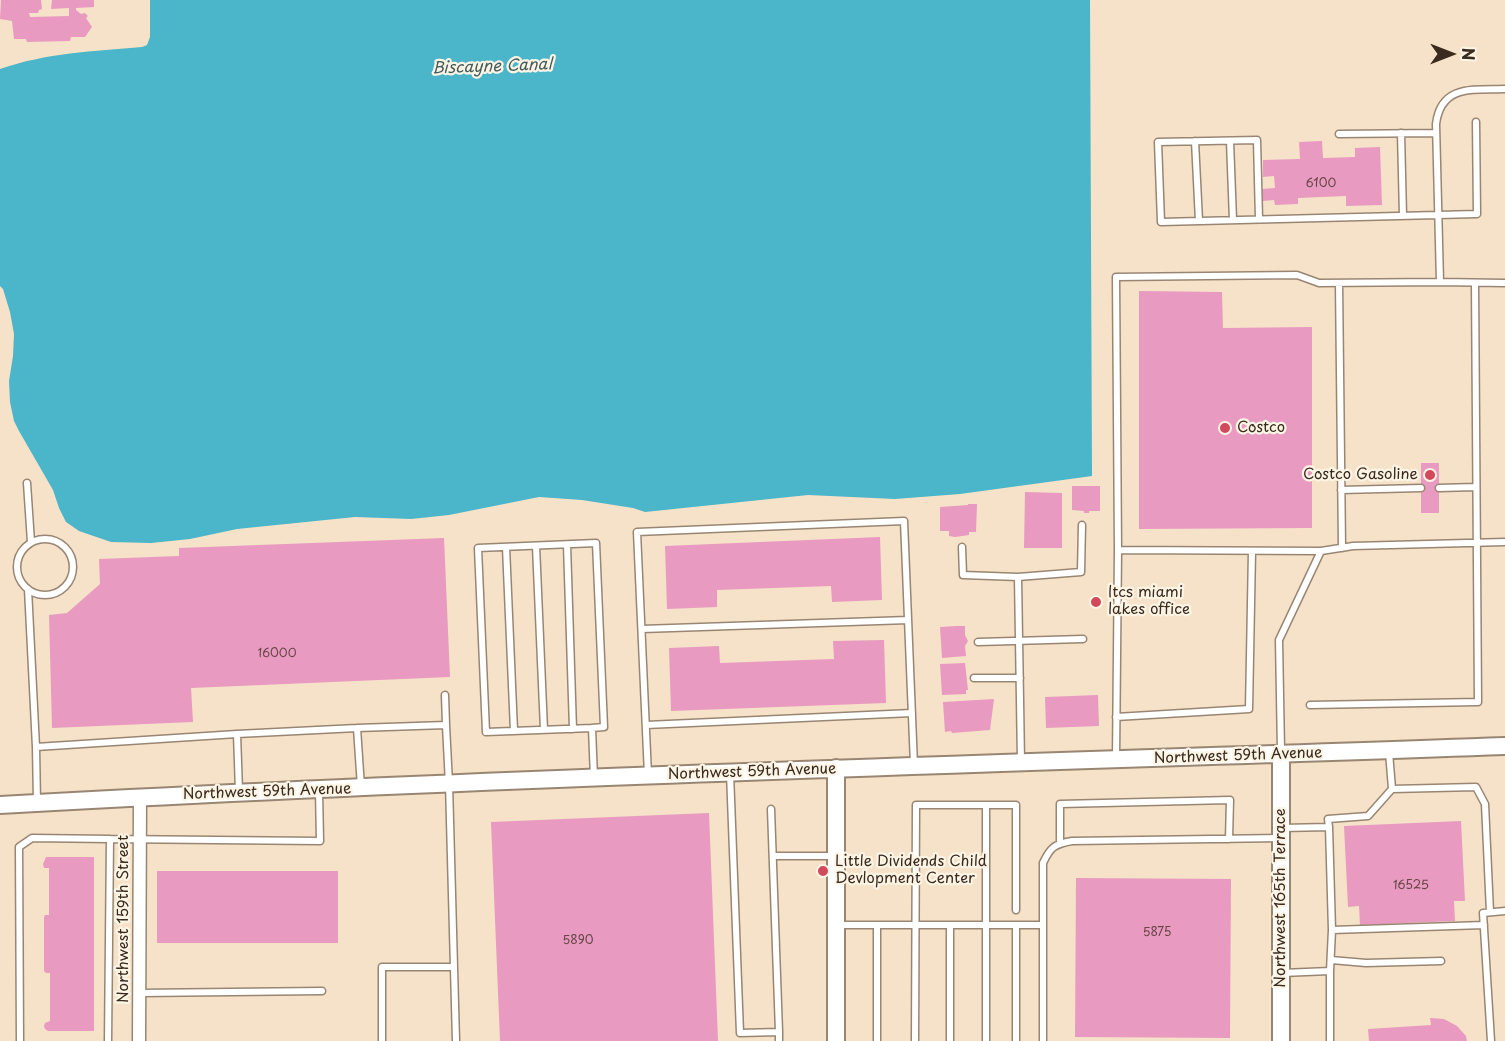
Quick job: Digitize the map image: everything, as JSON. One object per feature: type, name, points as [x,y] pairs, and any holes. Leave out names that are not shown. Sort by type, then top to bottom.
[{"type":"street","name":"Northwest 59th Avenue","points":[[0,805],[140,797],[836,768],[1505,746]]},
{"type":"street","name":"Northwest 165th Terrace","points":[[1281,754],[1281,1041]]},
{"type":"street","points":[[836,768],[836,1041]]},
{"type":"street","name":"Northwest 159th Street","points":[[139,1041],[140,797]]},
{"type":"lane","points":[[1440,282],[1436,133],[1438,113],[1442,103],[1460,91],[1505,89]]},
{"type":"lane","points":[[1259,219],[1257,140],[1158,142],[1161,222],[1477,214],[1476,122]]},
{"type":"lane","points":[[1401,133],[1403,216]]},
{"type":"lane","points":[[1339,134],[1436,133]]},
{"type":"lane","points":[[1195,141],[1199,221]]},
{"type":"lane","points":[[1230,141],[1233,220]]},
{"type":"lane","points":[[1116,759],[1118,550],[1116,277],[1297,275],[1319,283],[1505,283]]},
{"type":"lane","points":[[1339,283],[1342,548]]},
{"type":"lane","points":[[1310,705],[1478,702],[1475,283]]},
{"type":"lane","points":[[27,483],[31,542]]},
{"type":"lane","points":[[1341,490],[1421,488]]},
{"type":"lane","points":[[1439,488],[1476,488]]},
{"type":"lane","points":[[648,776],[637,532],[904,521],[914,766]]},
{"type":"lane","points":[[962,547],[963,575],[1018,578],[1082,572],[1082,525]]},
{"type":"lane","points":[[45,538],[66,547],[73,568],[68,583],[57,592],[42,595],[28,589],[19,578],[17,565],[21,552],[31,542],[45,538]]},
{"type":"lane","points":[[1118,550],[1321,552],[1353,546],[1505,542]]},
{"type":"lane","points":[[596,543],[604,727],[486,732],[478,548],[536,546],[596,543]]},
{"type":"lane","points":[[567,544],[573,729]]},
{"type":"lane","points":[[536,546],[544,730]]},
{"type":"lane","points":[[506,547],[514,731]]},
{"type":"lane","points":[[1116,717],[1249,709],[1252,551]]},
{"type":"lane","points":[[1281,754],[1279,640],[1321,552]]},
{"type":"lane","points":[[1018,578],[1021,762]]},
{"type":"lane","points":[[28,589],[37,803]]},
{"type":"lane","points":[[642,628],[908,620]]},
{"type":"lane","points":[[978,642],[1083,639]]},
{"type":"lane","points":[[974,678],[1020,678]]},
{"type":"lane","points":[[445,695],[456,1041]]},
{"type":"lane","points":[[646,725],[912,713]]},
{"type":"lane","points":[[36,747],[237,734],[446,725]]},
{"type":"lane","points":[[357,728],[361,788]]},
{"type":"lane","points":[[592,728],[594,778]]},
{"type":"lane","points":[[237,734],[239,793]]},
{"type":"lane","points":[[1330,1041],[1332,930],[1328,819],[1368,816],[1392,789],[1389,750]]},
{"type":"lane","points":[[730,773],[740,1033],[779,1032]]},
{"type":"lane","points":[[1392,789],[1476,787],[1485,804],[1490,912]]},
{"type":"lane","points":[[20,1041],[19,847],[32,838],[320,841],[319,790]]},
{"type":"lane","points":[[1060,843],[1060,804],[1218,800],[1230,800],[1229,839]]},
{"type":"lane","points":[[915,1041],[915,805],[1016,805],[1016,910]]},
{"type":"lane","points":[[986,805],[986,1041]]},
{"type":"lane","points":[[771,809],[779,1041]]},
{"type":"lane","points":[[1043,1041],[1043,863],[1048,850],[1060,843],[1071,841],[1229,839],[1329,827]]},
{"type":"lane","points":[[108,1041],[110,839]]},
{"type":"lane","points":[[773,856],[836,856]]},
{"type":"lane","points":[[1491,1041],[1483,913],[1505,911]]},
{"type":"lane","points":[[836,925],[1043,925]]},
{"type":"lane","points":[[877,1041],[878,925]]},
{"type":"lane","points":[[950,925],[950,1041]]},
{"type":"lane","points":[[1016,925],[1016,1041]]},
{"type":"lane","points":[[1332,930],[1484,925]]},
{"type":"lane","points":[[1331,960],[1366,963],[1441,961]]},
{"type":"lane","points":[[382,1041],[382,967],[454,967]]},
{"type":"lane","points":[[1281,973],[1330,971]]},
{"type":"lane","points":[[139,993],[322,991]]},
{"type":"water","name":"Biscayne Canal","points":[[150,0],[1090,0],[1092,476],[960,494],[895,499],[808,495],[645,512],[582,500],[539,497],[449,515],[411,519],[355,517],[237,529],[190,539],[151,543],[111,542],[79,531],[66,522],[53,490],[14,421],[10,402],[9,381],[14,334],[10,312],[0,286],[0,69],[52,56],[147,45],[150,37]]},
{"type":"building","points":[[1,0],[41,0],[42,9],[38,13],[29,13],[30,17],[69,16],[69,8],[51,9],[52,0],[94,0],[94,7],[76,8],[81,14],[85,13],[88,16],[86,18],[92,27],[85,37],[71,37],[70,41],[27,42],[26,39],[14,39],[12,21],[0,19]]},
{"type":"building","points":[[1322,141],[1323,158],[1355,157],[1355,148],[1380,147],[1382,205],[1346,206],[1346,196],[1298,198],[1298,204],[1275,205],[1274,200],[1263,201],[1262,189],[1275,188],[1274,176],[1263,177],[1263,160],[1300,159],[1299,142]]},
{"type":"building","name":"Costco","points":[[1139,291],[1222,292],[1223,328],[1312,327],[1312,528],[1139,529]]},
{"type":"building","name":"Costco Gasoline","points":[[1421,463],[1439,463],[1439,513],[1421,513]]},
{"type":"building","points":[[1072,486],[1100,486],[1100,511],[1084,513],[1084,511],[1072,510]]},
{"type":"building","points":[[1025,492],[1062,493],[1062,548],[1024,548]]},
{"type":"building","points":[[977,504],[976,532],[955,537],[949,536],[949,531],[940,531],[940,507]]},
{"type":"building","points":[[880,537],[882,600],[832,602],[831,586],[717,590],[717,607],[667,609],[665,546]]},
{"type":"building","points":[[444,538],[450,677],[191,688],[193,722],[52,728],[49,615],[67,613],[100,584],[99,559],[179,556],[179,548]]},
{"type":"building","points":[[965,626],[968,641],[965,646],[966,656],[942,658],[940,627]]},
{"type":"building","points":[[884,640],[886,703],[671,711],[669,648],[719,646],[720,663],[834,659],[833,641]]},
{"type":"building","points":[[965,663],[968,690],[966,694],[942,695],[940,664]]},
{"type":"building","points":[[1098,695],[1099,726],[1046,728],[1045,697]]},
{"type":"building","points":[[994,699],[990,730],[945,732],[943,702]]},
{"type":"building","points":[[709,813],[718,1041],[500,1041],[491,822]]},
{"type":"building","points":[[1461,821],[1465,901],[1454,901],[1455,921],[1360,925],[1359,906],[1348,907],[1344,826]]},
{"type":"building","points":[[46,857],[94,857],[94,1031],[48,1031],[44,1026],[50,1021],[50,973],[44,971],[44,917],[49,915],[49,868],[44,868],[43,864]]},
{"type":"building","points":[[157,871],[338,871],[338,943],[157,943]]},
{"type":"building","points":[[1076,878],[1231,879],[1230,1038],[1075,1037]]},
{"type":"building","points":[[1430,1018],[1444,1019],[1457,1026],[1466,1036],[1467,1041],[1369,1041],[1368,1029],[1431,1025]]},
{"type":"place","name":"Costco","points":[[1225,428]]},
{"type":"place","name":"Costco Gasoline","points":[[1430,475]]},
{"type":"place","name":"ltcs miami lakes office","points":[[1096,602]]},
{"type":"place","name":"Little Dividends Child Devlopment Center","points":[[823,871]]}]
